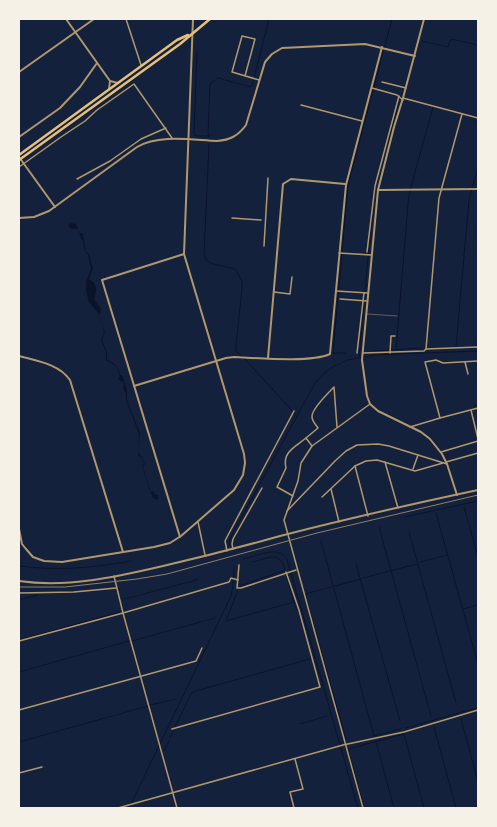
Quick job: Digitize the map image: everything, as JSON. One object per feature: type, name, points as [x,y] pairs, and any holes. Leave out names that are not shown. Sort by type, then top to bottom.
[{"type":"highway","points":[[19,157],[180,44],[210,19]]},
{"type":"highway","points":[[19,157],[109,90],[179,40],[192,33]]},
{"type":"street","points":[[66,19],[110,81],[109,90]]},
{"type":"street","points":[[19,72],[94,19]]},
{"type":"street","points":[[126,19],[142,67]]},
{"type":"street","points":[[19,529],[22,544],[33,557],[44,561],[62,562],[154,547],[170,543],[180,537],[234,490],[241,479],[244,470],[244,454],[184,254],[193,19]]},
{"type":"street","points":[[395,116],[403,99],[424,19]]},
{"type":"street","points":[[245,76],[255,40],[242,36],[232,72],[245,76],[253,78],[259,80]]},
{"type":"street","points":[[19,218],[39,216],[55,207],[142,144],[150,141],[225,140],[235,137],[246,125],[263,66],[268,58],[277,50],[282,48],[359,44],[382,47],[415,56]]},
{"type":"street","points":[[134,386],[226,358],[312,358],[330,354],[346,184],[382,47]]},
{"type":"street","points":[[19,137],[65,103],[80,88],[97,63]]},
{"type":"street","points":[[110,81],[120,83]]},
{"type":"street","points":[[382,82],[406,88]]},
{"type":"street","points":[[19,167],[85,121],[97,110],[134,84],[173,140]]},
{"type":"street","points":[[371,88],[399,96],[403,99],[478,118]]},
{"type":"street","points":[[357,353],[366,293],[374,186],[395,116],[399,96]]},
{"type":"street","points":[[301,106],[362,121]]},
{"type":"street","points":[[426,350],[439,198],[462,114]]},
{"type":"street","points":[[77,179],[117,156],[141,139],[166,128]]},
{"type":"street","points":[[371,223],[385,151]]},
{"type":"street","points":[[117,156],[120,160]]},
{"type":"street","points":[[19,157],[55,207]]},
{"type":"street","points":[[264,246],[268,178]]},
{"type":"street","points":[[268,358],[283,184],[291,179],[346,184]]},
{"type":"street","points":[[378,190],[478,189]]},
{"type":"street","points":[[232,218],[261,220]]},
{"type":"street","points":[[369,254],[371,231]]},
{"type":"street","points":[[340,253],[369,254]]},
{"type":"street","points":[[180,537],[102,280],[184,254]]},
{"type":"street","points":[[274,292],[290,294],[292,278]]},
{"type":"street","points":[[336,291],[366,293]]},
{"type":"street","points":[[340,299],[365,301]]},
{"type":"street","points":[[365,301],[366,314],[362,359],[367,396],[370,404],[378,412],[410,426],[425,435],[441,452],[447,463],[457,495]]},
{"type":"street","points":[[391,351],[391,336],[395,336]]},
{"type":"street","points":[[362,354],[391,351],[424,351],[478,347]]},
{"type":"street","points":[[19,356],[56,367],[64,372],[70,380],[122,552]]},
{"type":"street","points":[[440,418],[425,362],[436,360],[444,363],[478,361]]},
{"type":"street","points":[[465,362],[468,374]]},
{"type":"street","points":[[293,496],[277,487],[286,468],[284,461],[286,456],[318,428],[312,418],[312,415],[315,408],[323,400],[325,395],[334,387],[337,427]]},
{"type":"street","points":[[363,808],[344,745],[296,570],[284,520],[293,496],[301,463],[312,446],[370,404]]},
{"type":"street","points":[[410,426],[478,408]]},
{"type":"street","points":[[441,452],[478,440],[471,410]]},
{"type":"street","points":[[227,551],[225,541],[294,411]]},
{"type":"street","points":[[306,438],[312,446]]},
{"type":"street","points":[[286,512],[335,461],[352,447],[367,444],[378,444],[443,463]]},
{"type":"street","points":[[322,497],[359,463],[373,460],[415,471],[478,453]]},
{"type":"street","points":[[413,469],[418,455]]},
{"type":"street","points":[[384,462],[398,508]]},
{"type":"street","points":[[355,466],[368,516]]},
{"type":"street","points":[[233,549],[233,539],[262,488]]},
{"type":"street","points":[[330,489],[339,522]]},
{"type":"street","points":[[19,581],[35,583],[72,582],[114,576],[227,551],[339,522],[478,490]]},
{"type":"street","points":[[198,522],[205,556]]},
{"type":"street","points":[[238,565],[237,588],[296,570]]},
{"type":"street","points":[[172,729],[320,687],[287,572]]},
{"type":"street","points":[[114,576],[116,588],[177,808]]},
{"type":"street","points":[[19,641],[230,582],[231,578],[237,580]]},
{"type":"street","points":[[19,593],[74,592],[116,588]]},
{"type":"street","points":[[19,710],[196,661],[202,648]]},
{"type":"street","points":[[118,808],[344,745],[404,732],[478,710]]},
{"type":"street","points":[[294,808],[290,792],[303,789],[295,759]]},
{"type":"street","points":[[19,773],[42,767]]},
{"type":"lane","points":[[366,314],[397,316]]},
{"type":"water","points":[[71,223],[76,224],[80,233],[83,234],[86,252],[89,254],[93,269],[89,279],[95,285],[96,293],[94,299],[101,309],[100,315],[89,302],[86,291],[86,282],[91,269],[88,255],[84,250],[83,240],[78,229],[72,229],[69,227],[68,225]]},
{"type":"water","points":[[100,315],[105,330],[102,340],[107,352],[107,359],[117,367],[106,360],[106,352],[101,340],[104,332]]},
{"type":"water","points":[[117,367],[120,375],[122,375],[127,389],[127,400],[140,433],[138,448],[139,434],[126,400],[126,394],[123,388],[124,382],[119,380],[118,377],[120,377]]},
{"type":"water","points":[[138,451],[145,464],[143,467],[151,492],[154,491],[154,494],[158,495],[158,500],[153,498],[153,494],[151,494],[142,466],[144,464],[138,455]]},
{"type":"waterway","points":[[209,137],[210,84],[218,78],[251,87],[252,86],[269,19]]},
{"type":"waterway","points":[[346,353],[333,353],[348,185],[392,19]]},
{"type":"waterway","points":[[422,41],[448,47],[451,39],[478,45]]},
{"type":"waterway","points":[[197,51],[194,133],[196,136],[209,136]]},
{"type":"waterway","points":[[388,141],[399,102]]},
{"type":"waterway","points":[[396,350],[409,194],[433,107]]},
{"type":"waterway","points":[[209,144],[204,254],[206,260],[210,263],[235,269],[242,281],[236,344],[236,351],[242,356]]},
{"type":"waterway","points":[[456,346],[469,200],[478,167]]},
{"type":"waterway","points":[[359,357],[372,215]]},
{"type":"waterway","points":[[373,351],[422,348]]},
{"type":"waterway","points":[[230,546],[229,541],[232,535],[315,383],[324,373],[348,360],[374,355],[478,351]]},
{"type":"waterway","points":[[244,358],[296,415]]},
{"type":"waterway","points":[[474,406],[478,405]]},
{"type":"waterway","points":[[405,517],[478,501]]},
{"type":"waterway","points":[[464,507],[478,557]]},
{"type":"waterway","points":[[436,513],[478,664]]},
{"type":"waterway","points":[[379,527],[431,716]]},
{"type":"waterway","points":[[409,532],[456,703]]},
{"type":"waterway","points":[[321,541],[374,736],[401,729]]},
{"type":"waterway","points":[[243,559],[273,552],[278,552],[287,559],[358,808]]},
{"type":"waterway","points":[[420,562],[447,555]]},
{"type":"waterway","points":[[240,586],[285,570],[283,564],[277,558],[273,557],[253,562]]},
{"type":"waterway","points":[[19,566],[33,568],[75,568],[131,561]]},
{"type":"waterway","points":[[356,564],[400,721]]},
{"type":"waterway","points":[[363,578],[417,564]]},
{"type":"waterway","points":[[129,808],[231,596],[234,567]]},
{"type":"waterway","points":[[286,574],[296,609]]},
{"type":"waterway","points":[[187,583],[198,579]]},
{"type":"waterway","points":[[346,739],[305,594],[361,579]]},
{"type":"waterway","points":[[121,597],[125,599],[185,583]]},
{"type":"waterway","points":[[238,590],[226,621],[294,602]]},
{"type":"waterway","points":[[19,600],[38,595]]},
{"type":"waterway","points":[[463,609],[478,605]]},
{"type":"waterway","points":[[19,640],[120,612]]},
{"type":"waterway","points":[[132,641],[215,618]]},
{"type":"waterway","points":[[19,672],[129,641]]},
{"type":"waterway","points":[[175,727],[192,692],[310,659]]},
{"type":"waterway","points":[[150,705],[176,699]]},
{"type":"waterway","points":[[19,742],[148,706]]},
{"type":"waterway","points":[[462,712],[478,708]]},
{"type":"waterway","points":[[406,728],[459,713]]},
{"type":"waterway","points":[[300,724],[327,716]]},
{"type":"waterway","points":[[461,719],[478,782]]},
{"type":"waterway","points":[[434,727],[456,808]]},
{"type":"waterway","points":[[170,738],[174,730]]},
{"type":"waterway","points":[[364,808],[348,749],[404,734],[424,808]]},
{"type":"waterway","points":[[164,751],[169,741]]},
{"type":"waterway","points":[[376,742],[394,808]]},
{"type":"railway","points":[[19,587],[65,587],[167,574],[317,533],[478,495]]}]
